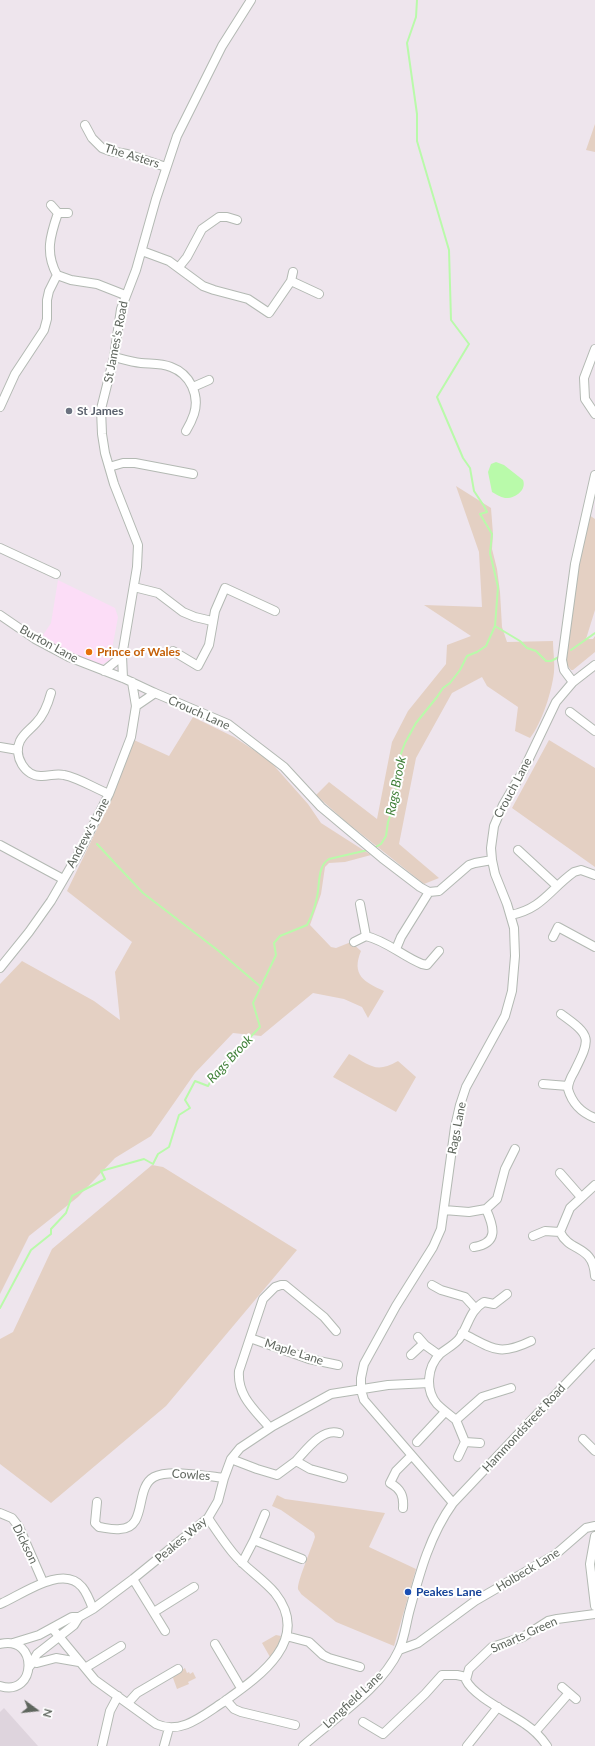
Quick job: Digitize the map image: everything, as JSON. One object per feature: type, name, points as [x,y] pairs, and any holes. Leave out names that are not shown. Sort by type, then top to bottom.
[{"type":"street","name":"St James's Road","points":[[123,678],[122,656],[137,567],[138,545],[109,467],[102,434],[101,413],[114,357],[118,322],[125,295],[142,251],[166,167],[181,126],[204,86],[222,46],[251,0]]},
{"type":"street","name":"The Asters","points":[[85,125],[92,138],[102,148],[132,155],[166,167]]},
{"type":"street","points":[[51,205],[58,213],[68,214]]},
{"type":"street","points":[[58,213],[52,228],[49,250],[51,264],[57,275],[71,280],[97,284],[125,295]]},
{"type":"street","points":[[179,267],[188,257],[202,229],[219,217],[227,216],[238,220]]},
{"type":"street","points":[[142,251],[164,258],[179,267],[203,286],[248,299],[269,313],[291,281],[293,272]]},
{"type":"street","points":[[0,407],[15,374],[44,330],[47,319],[47,300],[49,291],[57,275]]},
{"type":"street","points":[[291,281],[319,294]]},
{"type":"street","points":[[595,349],[584,378],[585,399],[595,414]]},
{"type":"street","points":[[114,357],[171,367],[184,375],[193,387],[196,406],[194,415],[186,431]]},
{"type":"street","points":[[193,387],[209,380]]},
{"type":"street","points":[[109,467],[123,463],[136,463],[193,474]]},
{"type":"street","points":[[573,682],[564,670],[562,660],[575,564],[595,475]]},
{"type":"street","points":[[0,548],[56,574]]},
{"type":"street","points":[[134,587],[158,593],[183,612],[195,617],[212,621]]},
{"type":"street","points":[[173,651],[198,666],[205,655],[212,637],[212,621],[225,588],[275,610]]},
{"type":"street","name":"Burton Lane","points":[[0,615],[35,639],[69,657],[123,678]]},
{"type":"street","points":[[104,671],[122,656]]},
{"type":"street","name":"Crouch Lane","points":[[492,860],[492,836],[498,815],[523,770],[551,710],[561,695],[573,682],[595,665]]},
{"type":"street","name":"Crouch Lane","points":[[123,678],[228,724],[284,767],[321,807],[382,858],[420,887],[429,892]]},
{"type":"street","name":"Andrew's Lane","points":[[0,968],[48,905],[80,851],[109,794],[130,742],[136,706],[132,682]]},
{"type":"street","points":[[51,693],[40,718],[24,734],[19,743],[18,750],[20,763],[30,772],[42,776],[57,774],[65,775],[109,794]]},
{"type":"street","points":[[136,706],[155,693]]},
{"type":"street","points":[[570,712],[595,731]]},
{"type":"street","points":[[0,747],[18,750]]},
{"type":"street","points":[[0,845],[63,879]]},
{"type":"street","points":[[518,850],[557,886]]},
{"type":"street","points":[[396,948],[400,937],[429,892],[439,891],[469,866],[481,861],[492,860]]},
{"type":"street","name":"Rags Lane","points":[[361,1390],[360,1378],[364,1364],[396,1306],[433,1247],[441,1228],[454,1127],[460,1105],[466,1088],[502,1023],[510,998],[515,956],[514,928],[511,915],[499,886],[492,860]]},
{"type":"street","points":[[511,915],[525,912],[536,906],[580,866],[595,875]]},
{"type":"street","points":[[360,904],[366,936]]},
{"type":"street","points":[[553,937],[558,927],[595,947]]},
{"type":"street","points":[[354,942],[366,936],[374,938],[396,948],[418,963],[427,965],[439,951]]},
{"type":"street","points":[[561,1014],[581,1029],[586,1038],[584,1053],[568,1086],[569,1092],[577,1105],[585,1113],[595,1118]]},
{"type":"street","points":[[543,1084],[568,1086]]},
{"type":"street","points":[[444,1210],[469,1212],[486,1209],[497,1199],[505,1169],[515,1149]]},
{"type":"street","points":[[560,1173],[581,1197]]},
{"type":"street","points":[[560,1232],[570,1208],[595,1185]]},
{"type":"street","points":[[474,1246],[486,1244],[493,1233],[492,1222],[486,1209]]},
{"type":"street","points":[[533,1236],[545,1231],[560,1232]]},
{"type":"street","points":[[560,1232],[567,1242],[588,1256],[593,1264],[595,1276]]},
{"type":"street","points":[[270,1428],[248,1402],[240,1389],[239,1371],[263,1299],[275,1287],[281,1285],[289,1287],[336,1331]]},
{"type":"street","points":[[432,1285],[441,1290],[465,1297],[475,1308]]},
{"type":"street","points":[[458,1457],[465,1442],[456,1420],[436,1403],[431,1393],[429,1383],[432,1366],[439,1355],[453,1344],[462,1333],[475,1308],[484,1302],[494,1304],[507,1294]]},
{"type":"street","points":[[462,1333],[498,1349],[513,1349],[531,1340]]},
{"type":"street","name":"Maple Lane","points":[[250,1338],[309,1359],[338,1365]]},
{"type":"street","points":[[411,1354],[420,1340],[439,1355]]},
{"type":"street","name":"Hammondstreet Road","points":[[399,1650],[414,1593],[430,1544],[436,1530],[453,1503],[595,1353]]},
{"type":"street","name":"Peakes Way","points":[[1,1688],[17,1685],[24,1680],[37,1654],[74,1625],[79,1617],[93,1609],[208,1518],[218,1501],[231,1459],[240,1448],[270,1428],[331,1394],[388,1385],[429,1383]]},
{"type":"street","points":[[456,1420],[482,1397],[511,1388]]},
{"type":"street","points":[[361,1390],[364,1400],[453,1503]]},
{"type":"street","points":[[417,1442],[445,1412]]},
{"type":"street","points":[[231,1459],[277,1475],[296,1461],[324,1434],[333,1431],[339,1433]]},
{"type":"street","points":[[583,1439],[595,1451]]},
{"type":"street","points":[[465,1442],[480,1443]]},
{"type":"street","points":[[403,1508],[404,1502],[400,1489],[390,1483],[396,1471],[411,1456]]},
{"type":"street","points":[[296,1461],[310,1469],[343,1478]]},
{"type":"street","name":"Cowles","points":[[96,1502],[95,1523],[99,1527],[121,1529],[129,1527],[135,1521],[139,1514],[144,1487],[155,1477],[162,1474],[173,1474],[224,1478]]},
{"type":"street","name":"Dickson","points":[[0,1513],[12,1518],[19,1527],[43,1582]]},
{"type":"street","points":[[242,1563],[265,1514]]},
{"type":"street","points":[[52,1628],[77,1656],[82,1665],[95,1680],[156,1724],[169,1728],[181,1727],[196,1720],[226,1700],[276,1658],[281,1651],[286,1636],[286,1619],[279,1599],[267,1584],[233,1554],[208,1518]]},
{"type":"street","name":"Holbeck Lane","points":[[399,1650],[418,1643],[475,1601],[556,1554],[586,1528],[595,1526]]},
{"type":"street","points":[[595,1536],[591,1553],[595,1606]]},
{"type":"street","points":[[254,1540],[302,1559]]},
{"type":"street","points":[[0,1604],[43,1582],[57,1578],[73,1580],[81,1585],[93,1609]]},
{"type":"street","points":[[133,1578],[165,1631]]},
{"type":"street","points":[[154,1612],[194,1587]]},
{"type":"street","name":"Smarts Green","points":[[466,1677],[469,1669],[492,1647],[523,1637],[548,1621],[595,1614]]},
{"type":"street","name":"Peakes Way","points":[[13,1644],[52,1628],[72,1617],[79,1617]]},
{"type":"street","points":[[286,1636],[309,1642],[322,1655],[329,1658],[360,1667]]},
{"type":"street","points":[[0,1644],[13,1644],[21,1648],[26,1653],[31,1664],[56,1658],[82,1665],[121,1646]]},
{"type":"street","points":[[215,1644],[241,1688]]},
{"type":"street","name":"Longfield Lane","points":[[303,1746],[364,1693],[384,1671],[399,1650]]},
{"type":"street","points":[[128,1703],[137,1693],[178,1669]]},
{"type":"street","points":[[363,1722],[383,1734],[425,1694],[442,1675],[457,1675],[466,1677],[468,1684],[474,1690],[535,1732],[547,1746]]},
{"type":"street","points":[[562,1687],[576,1698]]},
{"type":"street","points":[[535,1732],[569,1693]]},
{"type":"street","points":[[102,1746],[110,1711],[118,1696]]},
{"type":"street","points":[[226,1700],[234,1708],[241,1712],[295,1725]]},
{"type":"street","points":[[467,1746],[498,1707]]},
{"type":"street","points":[[164,1746],[169,1728]]},
{"type":"shaded area","points":[[595,124],[595,152],[586,150]]},
{"type":"shaded area","points":[[496,462],[504,465],[523,480],[524,484],[522,490],[513,497],[505,498],[492,492],[488,472],[491,464]]},
{"type":"shaded area","points":[[456,486],[491,508],[493,534],[492,549],[497,569],[500,592],[502,627],[507,642],[553,641],[554,672],[546,706],[539,724],[530,738],[515,731],[518,707],[487,686],[482,677],[452,693],[416,758],[399,844],[439,878],[424,884],[345,821],[316,795],[329,782],[377,819],[392,742],[408,711],[446,664],[447,645],[471,636],[424,605],[482,607],[479,552]]},
{"type":"shaded area","points":[[589,515],[595,519],[595,610],[586,639],[593,639],[595,636],[595,652],[571,670],[567,665],[566,659],[577,564]]},
{"type":"shaded area","points":[[58,580],[115,608],[118,617],[110,660],[101,665],[64,651],[41,638],[51,623]]},
{"type":"shaded area","points":[[193,717],[234,737],[269,760],[308,804],[321,823],[371,855],[345,862],[329,863],[325,867],[321,894],[310,925],[331,947],[336,948],[351,942],[361,951],[358,959],[358,966],[361,977],[365,981],[384,991],[368,1018],[362,1007],[344,999],[313,993],[261,1036],[233,1033],[195,1073],[151,1136],[115,1158],[78,1197],[29,1236],[0,1294],[0,984],[22,961],[94,1001],[120,1020],[115,972],[132,942],[67,891],[99,825],[134,740],[169,756]]},
{"type":"shaded area","points":[[549,740],[595,768],[595,867],[512,808]]},
{"type":"shaded area","points":[[349,1054],[368,1064],[378,1067],[384,1067],[398,1061],[416,1077],[396,1112],[333,1077]]},
{"type":"shaded area","points":[[152,1165],[163,1167],[297,1250],[166,1406],[51,1503],[0,1464],[0,1339],[13,1332],[52,1249]]},
{"type":"shaded area","points":[[277,1495],[285,1499],[385,1513],[369,1547],[416,1569],[394,1646],[336,1622],[301,1594],[298,1589],[298,1585],[315,1537],[314,1533],[281,1510],[272,1506]]},
{"type":"shaded area","points":[[276,1635],[281,1636],[278,1647],[270,1657],[262,1643]]},
{"type":"shaded area","points":[[185,1668],[187,1673],[189,1672],[190,1674],[193,1672],[196,1678],[188,1682],[189,1684],[177,1689],[173,1678],[175,1674]]},
{"type":"shaded area","points":[[4,1708],[38,1746],[0,1746],[0,1712]]},
{"type":"waterway","points":[[374,848],[381,844],[386,836],[388,822],[395,803],[399,759],[405,743],[416,723],[443,688],[450,683],[460,670],[467,656],[486,646],[495,626],[498,587],[490,553],[492,534],[480,514],[487,512],[474,491],[470,468],[463,458],[437,397],[469,344],[451,320],[449,250],[417,141],[417,114],[407,43],[416,17],[417,0]]},
{"type":"waterway","points":[[495,626],[520,641],[527,648],[536,651],[546,661],[551,661],[559,657]]},
{"type":"waterway","points":[[571,650],[595,633]]},
{"type":"waterway","points":[[97,844],[143,893],[220,952],[261,987]]},
{"type":"waterway","name":"Rags Brook","points":[[0,1308],[31,1250],[51,1234],[51,1229],[66,1213],[72,1196],[105,1179],[101,1171],[144,1159],[153,1164],[158,1154],[169,1147],[179,1115],[190,1108],[185,1100],[195,1081],[208,1086],[214,1075],[260,1027],[253,1003],[276,955],[274,943],[280,936],[307,925],[314,908],[322,866],[329,859],[368,850]]},
{"type":"place","name":"St James","points":[[69,411]]},
{"type":"place","name":"Prince of Wales","points":[[89,652]]},
{"type":"place","name":"Peakes Lane","points":[[408,1592]]}]
